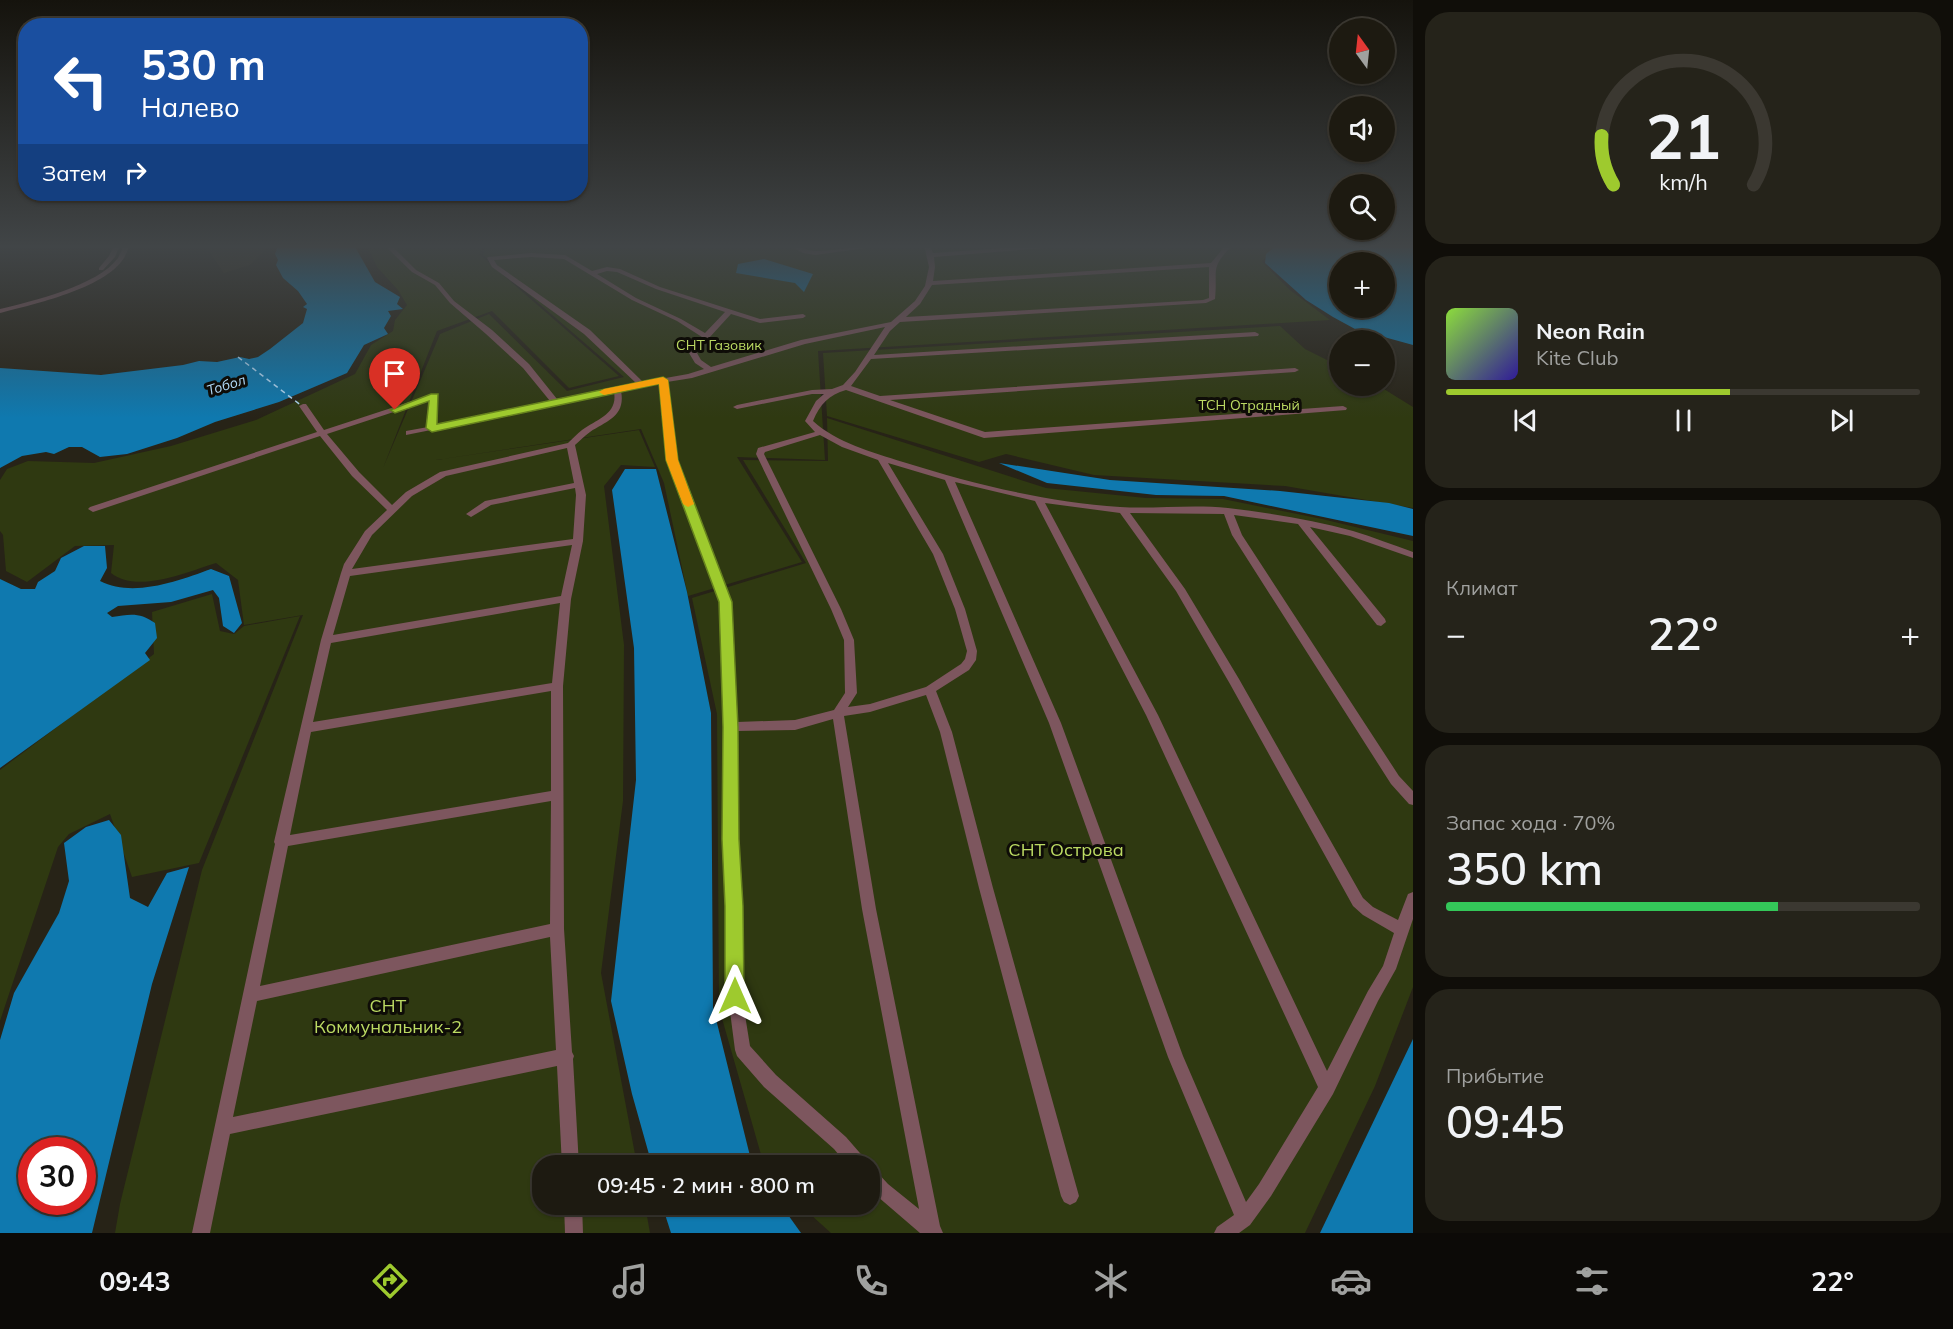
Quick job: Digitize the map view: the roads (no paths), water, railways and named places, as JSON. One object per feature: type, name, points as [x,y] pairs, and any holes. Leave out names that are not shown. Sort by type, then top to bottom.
[{"type":"street","points":[[3,309],[21,303]]},
{"type":"street","points":[[3,309],[30,303]]},
{"type":"street","points":[[453,303],[526,366],[556,403]]},
{"type":"street","points":[[545,303],[587,332],[641,384]]},
{"type":"street","points":[[642,303],[706,336]]},
{"type":"street","points":[[704,303],[764,321],[803,316]]},
{"type":"street","points":[[737,407],[846,387],[861,372],[895,322],[915,303]]},
{"type":"street","points":[[409,433],[710,370],[804,342],[895,322],[1196,303]]},
{"type":"street","points":[[710,370],[698,361],[693,353],[730,311]]},
{"type":"street","points":[[870,357],[1255,334]]},
{"type":"street","points":[[875,398],[1295,370]]},
{"type":"street","points":[[663,380],[672,460],[725,602],[731,727],[730,839],[734,906],[735,996],[743,1050],[770,1081],[850,1155]]},
{"type":"street","points":[[846,387],[984,435],[1343,408]]},
{"type":"street","points":[[201,1233],[281,842],[326,640],[349,564],[368,533],[409,494],[443,474],[571,445],[584,432],[613,415],[619,403],[617,389]]},
{"type":"street","points":[[830,391],[816,405],[809,421],[812,428],[881,458],[949,479],[1040,500],[1123,510],[1228,511],[1300,522],[1353,534],[1413,555]]},
{"type":"street","points":[[93,509],[434,396],[432,428]]},
{"type":"street","points":[[303,406],[321,433],[368,490],[392,510]]},
{"type":"street","points":[[819,433],[761,450],[760,454],[849,640],[851,693],[838,713],[869,909],[933,1233]]},
{"type":"street","points":[[570,1155],[557,929],[557,686],[566,599],[578,541],[579,485],[571,445]]},
{"type":"street","points":[[731,727],[795,725],[838,713],[870,708],[930,690],[965,667],[970,660],[972,651],[960,609],[938,554],[881,458]]},
{"type":"street","points":[[949,479],[1055,723],[1176,1057],[1244,1220]]},
{"type":"street","points":[[471,514],[488,503],[579,485]]},
{"type":"street","points":[[1040,500],[1152,715],[1327,1088]]},
{"type":"street","points":[[1123,510],[1186,600],[1235,682],[1358,902],[1368,911],[1401,929]]},
{"type":"street","points":[[1228,511],[1237,535],[1395,780],[1413,800]]},
{"type":"street","points":[[1300,522],[1381,622]]},
{"type":"street","points":[[346,573],[578,541]]},
{"type":"street","points":[[326,640],[566,599]]},
{"type":"street","points":[[307,728],[557,686]]},
{"type":"street","points":[[930,690],[946,732],[1070,1196]]},
{"type":"street","points":[[281,842],[557,795]]},
{"type":"street","points":[[1223,1233],[1244,1220],[1265,1190],[1327,1088],[1389,969],[1413,898]]},
{"type":"street","points":[[250,995],[557,929]]},
{"type":"street","points":[[223,1127],[566,1056]]},
{"type":"street","points":[[880,1188],[933,1233]]},
{"type":"street","points":[[573,1215],[574,1233]]},
{"type":"water","name":"Тобол","points":[[398,303],[403,309],[388,311],[391,316],[384,328],[388,334],[364,345],[347,373],[279,402],[127,454],[100,457],[82,447],[69,447],[54,454],[46,452],[22,456],[0,468],[0,368],[101,375],[199,361],[217,362],[240,357],[249,359],[258,357],[270,349],[303,323],[307,309],[303,307],[307,304]]},
{"type":"water","points":[[1310,303],[1329,303],[1329,314]]},
{"type":"water","points":[[1395,303],[1413,303],[1413,345],[1395,340],[1395,330],[1355,329],[1335,318],[1395,318]]},
{"type":"water","points":[[999,463],[1110,480],[1280,491],[1389,503],[1413,509],[1413,536],[1224,496],[1156,495],[1047,483]]},
{"type":"water","points":[[625,469],[656,469],[687,592],[711,713],[713,1007],[750,1155],[649,1155],[632,1094],[611,1001],[636,780],[634,648],[612,490]]},
{"type":"water","points":[[84,546],[105,546],[107,568],[100,581],[113,586],[141,588],[156,586],[211,569],[229,576],[242,623],[234,633],[223,626],[219,598],[213,590],[171,602],[118,606],[107,613],[112,617],[140,615],[155,623],[157,638],[145,653],[150,660],[0,768],[0,579],[21,589],[35,589],[38,582],[55,571],[61,558]]},
{"type":"water","points":[[109,820],[121,835],[130,898],[148,907],[167,873],[189,867],[152,984],[92,1233],[0,1233],[0,1040],[14,993],[59,913],[69,881],[64,843],[86,827]]},
{"type":"water","points":[[1413,1039],[1413,1233],[1320,1233]]},
{"type":"water","points":[[665,1215],[788,1215],[801,1233],[671,1233]]},
{"type":"park label","name":"СНТ Газовик","points":[[719,345]]},
{"type":"park label","name":"ТСН Отрадный","points":[[1249,405]]},
{"type":"park label","name":"СНТ Острова","points":[[1066,850]]},
{"type":"park label","name":"СНТ Коммунальник-2","points":[[388,1016]]}]
